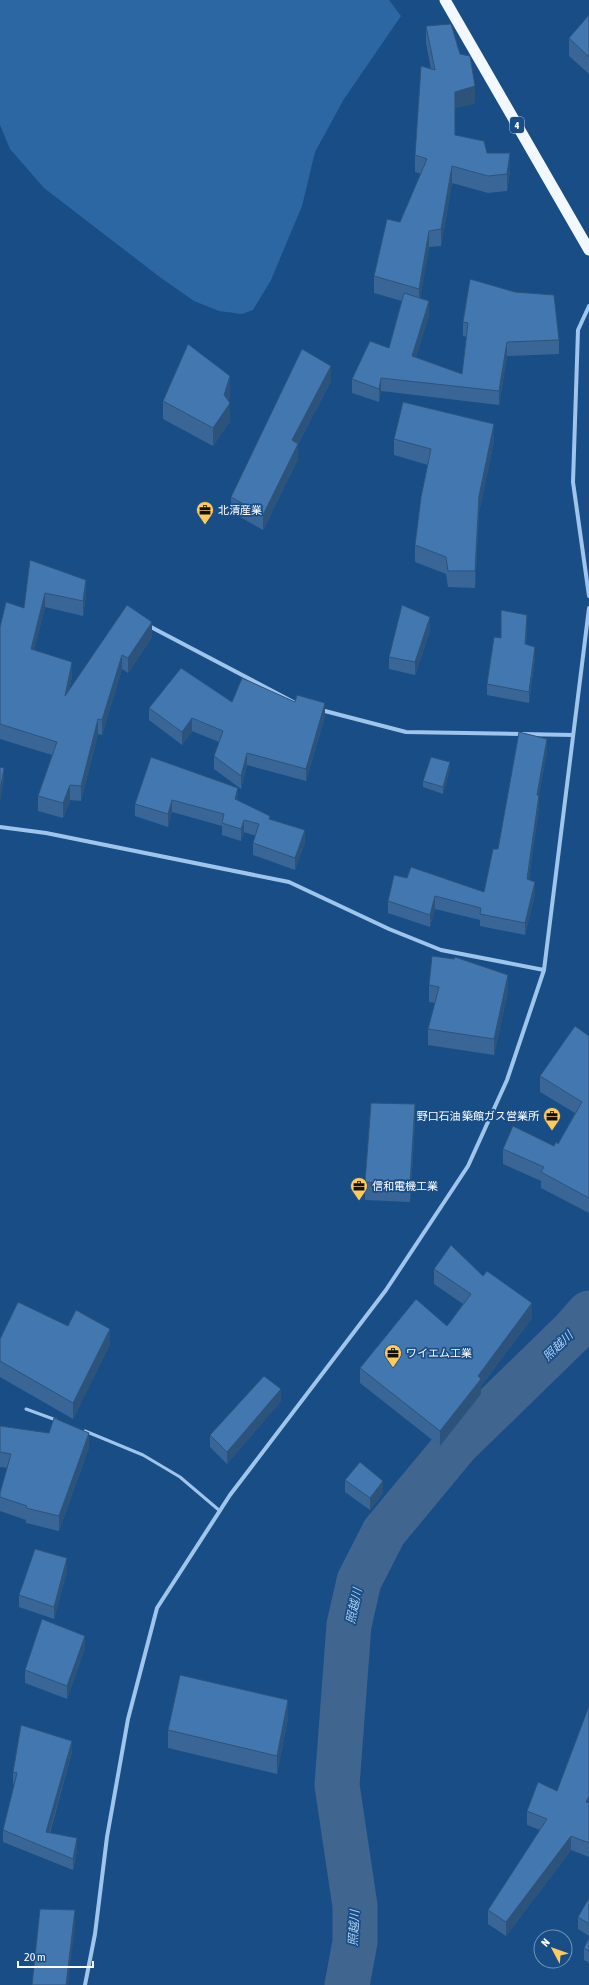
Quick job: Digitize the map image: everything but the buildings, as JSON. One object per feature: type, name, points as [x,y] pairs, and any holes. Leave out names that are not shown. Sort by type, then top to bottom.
[{"type":"highway","name":"4","points":[[445,0],[589,250]]},
{"type":"street","points":[[589,306],[578,330],[573,482],[589,596]]},
{"type":"street","points":[[85,1985],[95,1934],[107,1837],[127,1726],[157,1608],[234,1489],[386,1290],[468,1166],[507,1080],[544,970],[589,608]]},
{"type":"street","points":[[149,626],[300,705],[307,707]]},
{"type":"street","points":[[315,709],[406,732],[573,735]]},
{"type":"street","points":[[0,827],[46,833],[289,882],[389,929],[441,950],[544,970]]},
{"type":"lane","points":[[26,1409],[60,1422]]},
{"type":"lane","points":[[81,1430],[149,1459],[180,1477],[220,1511]]},
{"type":"shaded area","points":[[0,0],[389,0],[401,16],[344,99],[315,152],[302,206],[271,280],[253,310],[242,314],[219,311],[194,301],[161,278],[44,188],[10,149],[0,125]]},
{"type":"waterway","name":"照越川","points":[[347,1985],[355,1942],[355,1906],[337,1785],[349,1625],[359,1581],[384,1532],[457,1444],[573,1331],[589,1313]]},
{"type":"place","name":"北清産業","points":[[205,525]]},
{"type":"place","name":"野口石油 築館ガス営業所","points":[[552,1131]]},
{"type":"place","name":"信和電機工業","points":[[359,1201]]},
{"type":"place","name":"ワイエム工業","points":[[393,1368]]}]
